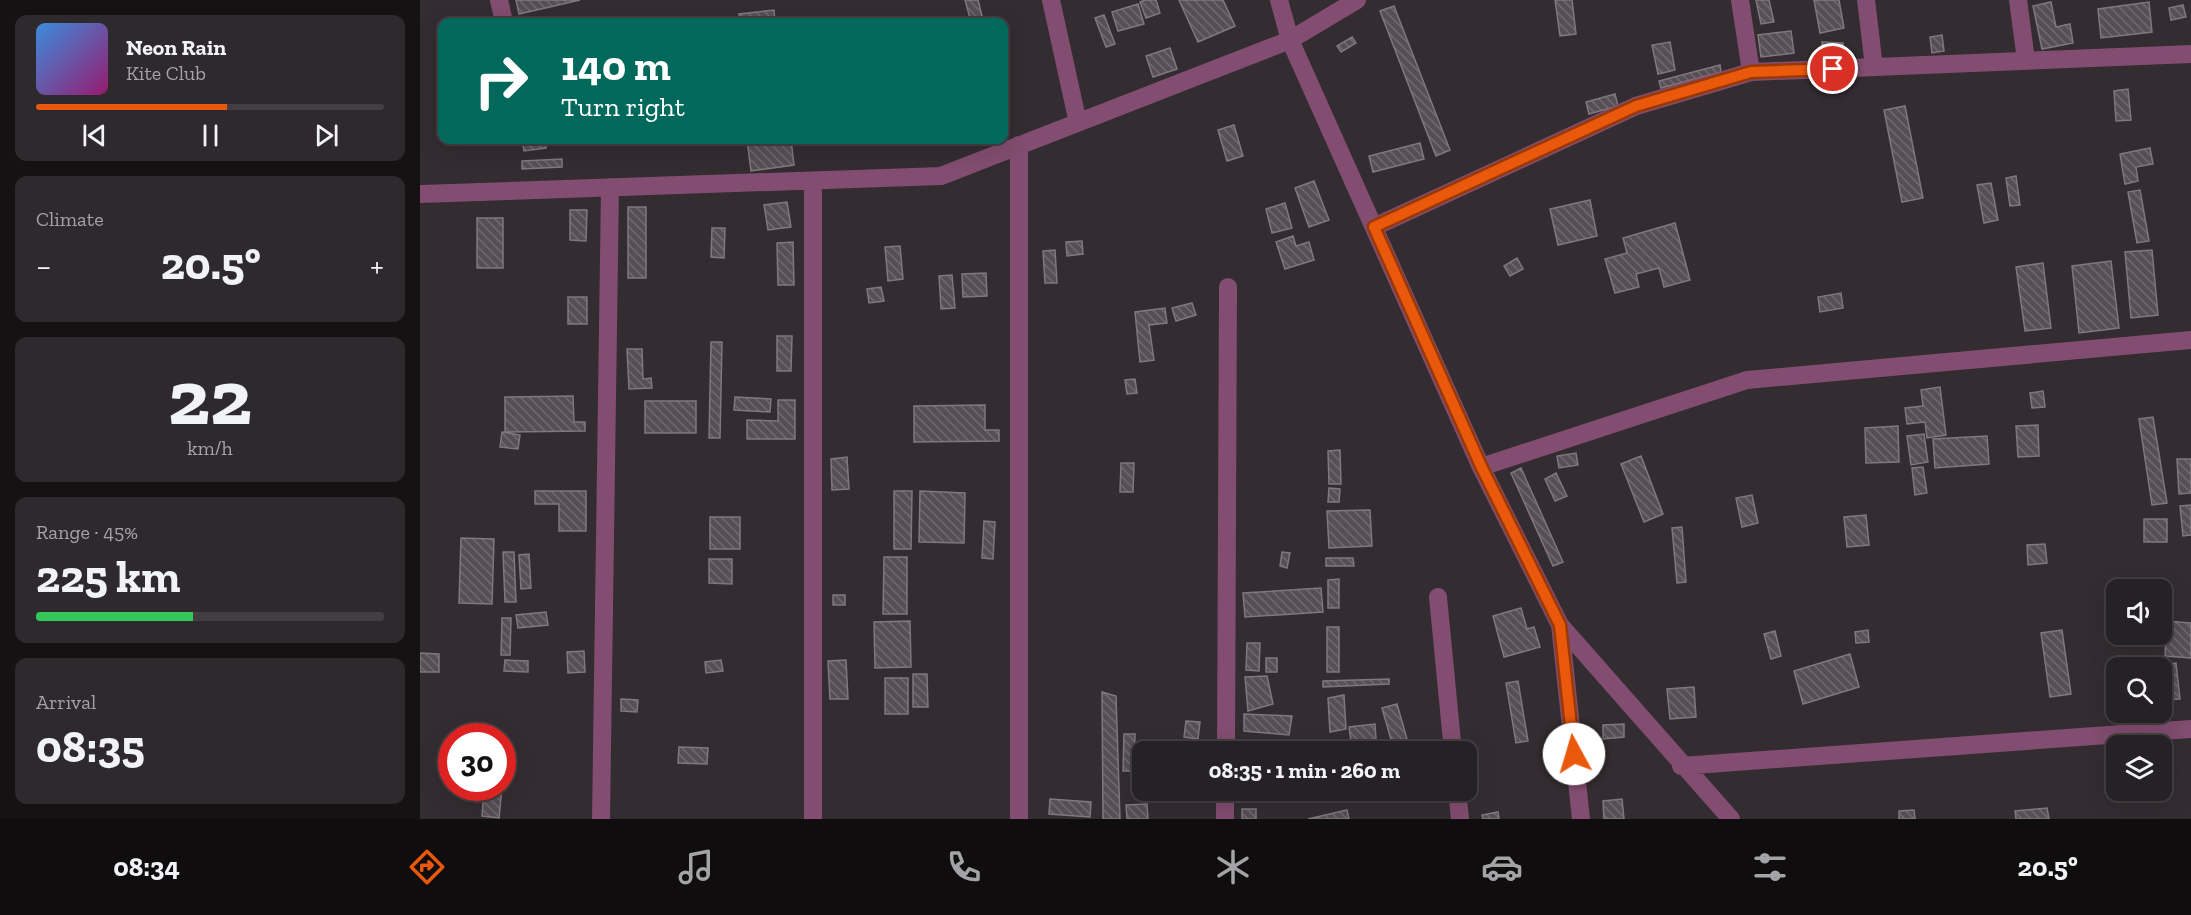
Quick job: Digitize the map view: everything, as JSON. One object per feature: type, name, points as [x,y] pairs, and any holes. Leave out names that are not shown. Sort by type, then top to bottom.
[{"type":"street","points":[[499,0],[503,18]]},
{"type":"street","points":[[1051,0],[1078,123]]},
{"type":"street","points":[[1279,0],[1290,40],[1481,466],[1560,625],[1681,766],[1731,819]]},
{"type":"street","points":[[420,194],[941,176],[1290,40],[1358,0]]},
{"type":"street","points":[[1740,0],[1751,72]]},
{"type":"street","points":[[1866,0],[1874,67]]},
{"type":"street","points":[[2018,0],[2026,60]]},
{"type":"street","points":[[1374,227],[1636,106],[1751,72],[2191,54]]},
{"type":"street","points":[[1019,146],[1019,819]]},
{"type":"street","points":[[813,181],[813,819]]},
{"type":"street","points":[[602,819],[610,187]]},
{"type":"street","points":[[1226,741],[1228,287]]},
{"type":"street","points":[[1481,466],[1747,380],[2191,340]]},
{"type":"street","points":[[1438,597],[1452,741]]},
{"type":"street","points":[[1560,625],[1581,819]]},
{"type":"street","points":[[1681,766],[2191,729]]},
{"type":"street","points":[[1225,801],[1225,819]]},
{"type":"street","points":[[1458,801],[1460,819]]},
{"type":"building","points":[[516,0],[580,0],[519,14]]},
{"type":"building","points":[[965,0],[978,0],[982,18],[970,18]]},
{"type":"building","points":[[1156,0],[1160,13],[1146,18],[1140,2]]},
{"type":"building","points":[[1179,0],[1223,0],[1235,26],[1198,42]]},
{"type":"building","points":[[1555,0],[1572,0],[1576,34],[1560,36]]},
{"type":"building","points":[[1756,0],[1769,0],[1774,22],[1761,24]]},
{"type":"building","points":[[1814,0],[1839,0],[1844,28],[1820,33]]},
{"type":"building","points":[[2051,2],[2056,27],[2070,24],[2073,43],[2042,49],[2033,6]]},
{"type":"building","points":[[2149,2],[2152,32],[2101,38],[2098,9]]},
{"type":"building","points":[[1138,4],[1144,24],[1118,31],[1112,12]]},
{"type":"building","points":[[2183,5],[2186,17],[2171,20],[2169,8]]},
{"type":"building","points":[[1394,6],[1450,150],[1436,156],[1380,11]]},
{"type":"building","points":[[774,10],[775,18],[739,18],[739,14]]},
{"type":"building","points":[[1104,15],[1115,44],[1106,47],[1095,18]]},
{"type":"building","points":[[1791,31],[1794,53],[1761,57],[1758,35]]},
{"type":"building","points":[[1942,35],[1944,51],[1932,53],[1930,37]]},
{"type":"building","points":[[1352,37],[1356,43],[1341,52],[1337,46]]},
{"type":"building","points":[[1670,42],[1675,70],[1658,74],[1652,45]]},
{"type":"building","points":[[1822,42],[1843,43],[1843,55],[1822,54]]},
{"type":"building","points":[[1170,48],[1177,69],[1153,77],[1146,56]]},
{"type":"building","points":[[1720,65],[1721,72],[1661,88],[1659,81]]},
{"type":"building","points":[[2128,89],[2131,120],[2116,121],[2114,91]]},
{"type":"building","points":[[1615,94],[1618,106],[1589,114],[1586,102]]},
{"type":"building","points":[[1905,106],[1923,198],[1902,202],[1884,110]]},
{"type":"building","points":[[1234,125],[1243,156],[1227,161],[1218,130]]},
{"type":"building","points":[[1420,143],[1424,159],[1373,172],[1369,156]]},
{"type":"building","points":[[523,144],[546,144],[546,148],[524,151]]},
{"type":"building","points":[[748,144],[791,144],[794,165],[751,171]]},
{"type":"building","points":[[2150,148],[2153,164],[2136,167],[2138,181],[2125,184],[2120,154]]},
{"type":"building","points":[[562,159],[562,167],[522,169],[522,161]]},
{"type":"building","points":[[2016,176],[2020,205],[2010,206],[2006,178]]},
{"type":"building","points":[[1314,181],[1329,220],[1309,227],[1295,188]]},
{"type":"building","points":[[1991,183],[1998,220],[1984,223],[1977,185]]},
{"type":"building","points":[[2140,190],[2149,241],[2137,243],[2128,192]]},
{"type":"building","points":[[1590,200],[1597,236],[1558,245],[1550,209]]},
{"type":"building","points":[[787,202],[791,227],[768,230],[764,205]]},
{"type":"building","points":[[1285,203],[1292,228],[1272,233],[1266,209]]},
{"type":"building","points":[[628,207],[646,207],[646,278],[628,278]]},
{"type":"building","points":[[570,210],[587,210],[586,241],[570,240]]},
{"type":"building","points":[[477,218],[503,218],[503,268],[477,268]]},
{"type":"building","points":[[1675,223],[1690,280],[1664,287],[1659,268],[1636,274],[1639,287],[1615,293],[1605,259],[1627,253],[1623,238]]},
{"type":"building","points":[[712,228],[725,228],[724,258],[711,257]]},
{"type":"building","points":[[1293,236],[1296,246],[1309,242],[1314,260],[1285,269],[1276,242]]},
{"type":"building","points":[[1082,241],[1083,254],[1067,256],[1066,242]]},
{"type":"building","points":[[793,242],[794,285],[778,285],[777,243]]},
{"type":"building","points":[[900,246],[903,279],[888,281],[885,247]]},
{"type":"building","points":[[1055,250],[1057,283],[1045,283],[1043,251]]},
{"type":"building","points":[[2152,250],[2158,315],[2131,318],[2125,252]]},
{"type":"building","points":[[1517,258],[1523,269],[1510,276],[1504,266]]},
{"type":"building","points":[[2111,261],[2119,328],[2079,333],[2072,266]]},
{"type":"building","points":[[2043,263],[2051,328],[2025,331],[2016,267]]},
{"type":"building","points":[[986,273],[987,296],[963,297],[962,274]]},
{"type":"building","points":[[952,275],[955,308],[941,309],[939,276]]},
{"type":"building","points":[[881,287],[884,301],[869,303],[867,289]]},
{"type":"building","points":[[1841,293],[1843,308],[1820,312],[1818,297]]},
{"type":"building","points":[[568,297],[587,297],[587,324],[568,324]]},
{"type":"building","points":[[1192,303],[1196,315],[1176,321],[1172,308]]},
{"type":"building","points":[[1165,308],[1167,323],[1149,325],[1154,360],[1140,362],[1135,312]]},
{"type":"building","points":[[777,336],[792,336],[791,371],[777,371]]},
{"type":"building","points":[[711,342],[722,342],[720,438],[709,438]]},
{"type":"building","points":[[627,349],[642,349],[643,379],[651,378],[652,388],[629,389]]},
{"type":"building","points":[[1135,379],[1137,393],[1127,394],[1125,380]]},
{"type":"building","points":[[1940,387],[1946,435],[1927,438],[1925,422],[1907,424],[1905,408],[1923,406],[1921,390]]},
{"type":"building","points":[[2043,391],[2045,407],[2032,408],[2030,393]]},
{"type":"building","points":[[573,396],[574,422],[585,422],[585,431],[505,432],[505,397]]},
{"type":"building","points":[[735,397],[771,399],[770,412],[734,410]]},
{"type":"building","points":[[778,400],[795,400],[795,439],[747,439],[747,420],[778,421]]},
{"type":"building","points":[[645,401],[696,401],[696,433],[645,433]]},
{"type":"building","points":[[985,405],[985,430],[999,430],[999,441],[914,442],[914,406]]},
{"type":"building","points":[[2153,417],[2167,503],[2152,505],[2139,419]]},
{"type":"building","points":[[2038,425],[2039,456],[2018,457],[2016,426]]},
{"type":"building","points":[[1898,426],[1899,462],[1866,463],[1865,428]]},
{"type":"building","points":[[502,432],[520,435],[518,449],[500,447]]},
{"type":"building","points":[[1924,434],[1928,462],[1911,465],[1907,436]]},
{"type":"building","points":[[1987,436],[1989,464],[1935,468],[1933,439]]},
{"type":"building","points":[[1340,450],[1341,484],[1329,484],[1328,451]]},
{"type":"building","points":[[1576,453],[1578,465],[1559,468],[1557,456]]},
{"type":"building","points":[[1641,456],[1663,514],[1644,522],[1621,464]]},
{"type":"building","points":[[847,457],[849,489],[832,490],[831,459]]},
{"type":"building","points":[[2177,459],[2191,459],[2191,493],[2179,494]]},
{"type":"building","points":[[1121,463],[1134,463],[1133,492],[1120,492]]},
{"type":"building","points":[[1923,467],[1927,493],[1915,495],[1912,468]]},
{"type":"building","points":[[1521,468],[1563,562],[1553,566],[1511,473]]},
{"type":"building","points":[[1556,473],[1567,496],[1555,501],[1545,479]]},
{"type":"building","points":[[1329,488],[1340,489],[1339,502],[1328,502]]},
{"type":"building","points":[[535,491],[586,491],[586,531],[559,531],[559,504],[535,504]]},
{"type":"building","points":[[894,491],[912,491],[911,549],[894,549]]},
{"type":"building","points":[[920,491],[965,493],[964,543],[919,542]]},
{"type":"building","points":[[1752,495],[1758,523],[1742,527],[1736,498]]},
{"type":"building","points":[[2191,505],[2191,535],[2183,536],[2180,506]]},
{"type":"building","points":[[1370,510],[1372,546],[1329,548],[1327,511]]},
{"type":"building","points":[[1866,515],[1869,545],[1847,547],[1844,517]]},
{"type":"building","points":[[710,517],[740,517],[740,549],[710,549]]},
{"type":"building","points":[[2144,519],[2167,519],[2167,542],[2144,542]]},
{"type":"building","points":[[984,521],[995,522],[993,559],[982,558]]},
{"type":"building","points":[[1682,527],[1686,582],[1677,583],[1672,528]]},
{"type":"building","points":[[461,538],[494,539],[492,604],[459,603]]},
{"type":"building","points":[[2045,544],[2047,563],[2028,565],[2027,545]]},
{"type":"building","points":[[503,552],[514,552],[516,602],[505,602]]},
{"type":"building","points":[[1282,552],[1290,553],[1287,568],[1280,566]]},
{"type":"building","points":[[529,554],[531,588],[521,589],[519,555]]},
{"type":"building","points":[[884,557],[907,557],[907,614],[883,614]]},
{"type":"building","points":[[1326,558],[1353,558],[1354,566],[1326,566]]},
{"type":"building","points":[[709,559],[732,559],[732,584],[709,583]]},
{"type":"building","points":[[1339,579],[1339,608],[1328,608],[1328,580]]},
{"type":"building","points":[[1321,588],[1323,612],[1245,617],[1243,593]]},
{"type":"building","points":[[833,595],[845,595],[845,605],[833,605]]},
{"type":"building","points":[[1521,608],[1527,629],[1534,627],[1540,647],[1504,657],[1493,616]]},
{"type":"building","points":[[546,612],[548,625],[518,628],[516,615]]},
{"type":"building","points":[[502,618],[511,618],[510,655],[501,655]]},
{"type":"building","points":[[910,621],[911,667],[875,668],[874,622]]},
{"type":"building","points":[[2172,621],[2191,623],[2191,658],[2165,656],[2166,645],[2172,645]]},
{"type":"building","points":[[1327,627],[1339,627],[1339,672],[1327,672]]},
{"type":"building","points":[[1868,630],[1869,642],[1856,643],[1855,632]]},
{"type":"building","points":[[2062,630],[2071,694],[2050,697],[2041,633]]},
{"type":"building","points":[[1775,631],[1781,656],[1771,659],[1764,634]]},
{"type":"building","points":[[1247,643],[1260,643],[1259,671],[1246,670]]},
{"type":"building","points":[[584,651],[585,672],[568,673],[567,652]]},
{"type":"building","points":[[420,653],[439,654],[439,672],[420,672]]},
{"type":"building","points":[[1850,654],[1859,687],[1803,704],[1794,671]]},
{"type":"building","points":[[1266,658],[1277,658],[1277,672],[1266,672]]},
{"type":"building","points":[[505,660],[528,661],[528,672],[504,671]]},
{"type":"building","points":[[721,660],[723,671],[706,673],[705,662]]},
{"type":"building","points":[[846,660],[848,699],[830,699],[828,661]]},
{"type":"building","points":[[2172,663],[2176,663],[2180,699],[2172,699]]},
{"type":"building","points":[[913,674],[927,674],[928,707],[913,707]]},
{"type":"building","points":[[1267,676],[1273,704],[1248,711],[1245,677]]},
{"type":"building","points":[[885,678],[908,678],[908,714],[885,714]]},
{"type":"building","points":[[1389,679],[1389,684],[1323,687],[1323,681]]},
{"type":"building","points":[[1518,681],[1528,741],[1516,743],[1506,683]]},
{"type":"building","points":[[1694,687],[1696,717],[1670,719],[1667,689]]},
{"type":"building","points":[[1102,692],[1116,696],[1120,819],[1103,819]]},
{"type":"building","points":[[1344,695],[1346,729],[1330,732],[1328,698]]},
{"type":"building","points":[[621,699],[638,700],[637,712],[621,711]]},
{"type":"building","points":[[1397,704],[1407,739],[1391,741],[1382,708]]},
{"type":"building","points":[[1244,714],[1292,716],[1289,735],[1244,731]]},
{"type":"building","points":[[1186,721],[1200,722],[1198,739],[1184,737]]},
{"type":"building","points":[[1375,724],[1376,739],[1351,741],[1349,727]]},
{"type":"building","points":[[1624,724],[1624,737],[1603,739],[1603,725]]},
{"type":"building","points":[[1124,734],[1135,734],[1135,741],[1132,741],[1132,771],[1123,771]]},
{"type":"building","points":[[679,747],[708,748],[707,764],[678,763]]},
{"type":"building","points":[[1050,799],[1091,802],[1090,817],[1049,814]]},
{"type":"building","points":[[1622,799],[1624,819],[1604,819],[1603,801]]},
{"type":"building","points":[[483,801],[501,801],[499,818],[482,816]]},
{"type":"building","points":[[1147,804],[1148,819],[1127,819],[1126,805]]},
{"type":"building","points":[[2047,808],[2049,819],[2016,819],[2015,811]]},
{"type":"building","points":[[1242,809],[1256,809],[1256,819],[1242,819]]},
{"type":"building","points":[[1347,810],[1349,819],[1308,819]]},
{"type":"building","points":[[1914,810],[1915,819],[1899,819],[1899,811]]},
{"type":"building","points":[[1498,812],[1499,819],[1483,819],[1482,815]]},
{"type":"route","points":[[1574,754],[1560,625],[1481,466],[1374,227],[1636,106],[1751,72],[1833,69]]}]
